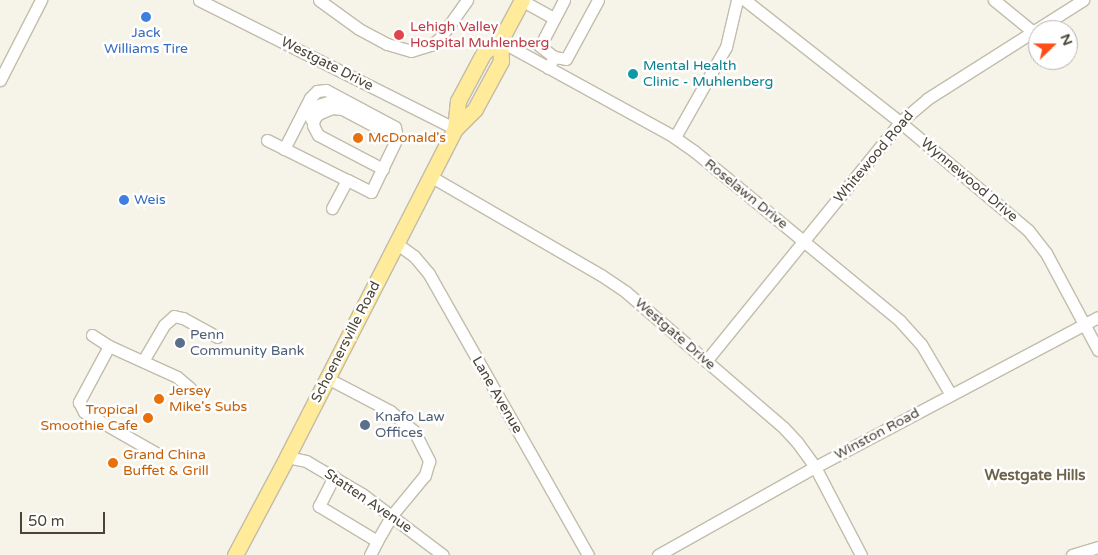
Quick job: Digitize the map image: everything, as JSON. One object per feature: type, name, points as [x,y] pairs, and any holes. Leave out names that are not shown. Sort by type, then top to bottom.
[{"type":"main road","name":"Schoenersville Road","points":[[235,555],[287,458],[455,129],[476,109],[501,61],[500,41],[522,0]]},
{"type":"street","points":[[0,80],[41,0]]},
{"type":"street","name":"Westgate Drive","points":[[199,0],[455,129]]},
{"type":"street","points":[[319,0],[360,29],[387,44],[411,51],[431,45],[440,38],[467,0]]},
{"type":"street","points":[[522,0],[554,18]]},
{"type":"street","points":[[564,0],[540,46],[554,57],[566,59],[598,0]]},
{"type":"street","points":[[675,137],[726,46],[737,0]]},
{"type":"street","name":"Wynnewood Drive","points":[[746,0],[759,4],[778,23],[900,122],[1028,230],[1046,253],[1098,350]]},
{"type":"street","points":[[994,0],[1028,28]]},
{"type":"street","name":"Whitewood Road","points":[[1050,20],[1083,0]]},
{"type":"street","name":"Whitewood Road","points":[[706,361],[900,122],[927,99],[1028,34]]},
{"type":"street","name":"Roselawn Drive","points":[[500,41],[675,137],[804,241],[911,331],[930,357],[951,395]]},
{"type":"street","points":[[548,68],[554,57]]},
{"type":"street","points":[[268,140],[284,149],[371,192],[397,138],[395,127],[322,90],[313,94],[284,149]]},
{"type":"street","points":[[383,169],[318,134],[313,124],[314,119],[318,114],[332,108],[342,109],[397,138]]},
{"type":"street","name":"Westgate Drive","points":[[430,176],[601,275],[626,292],[784,428],[815,467],[861,555]]},
{"type":"street","points":[[332,208],[347,180]]},
{"type":"street","name":"Lane Avenue","points":[[396,243],[414,256],[429,274],[588,555]]},
{"type":"street","points":[[143,361],[164,325],[174,316],[183,318],[217,337]]},
{"type":"street","name":"Winston Road","points":[[658,555],[815,467],[1098,317]]},
{"type":"street","points":[[92,335],[110,346],[177,377],[190,388]]},
{"type":"street","points":[[110,346],[79,402],[84,412],[156,453]]},
{"type":"street","points":[[328,378],[390,411],[414,431],[429,461],[425,475],[392,515],[370,555]]},
{"type":"street","name":"Statten Avenue","points":[[287,458],[306,461],[334,477],[392,515],[444,555]]},
{"type":"street","points":[[334,477],[319,506],[377,541]]},
{"type":"street","points":[[1072,555],[1098,547]]},
{"type":"place","name":"Jack Williams Tire","points":[[146,17]]},
{"type":"place","name":"Lehigh Valley Hospital Muhlenberg","points":[[399,35]]},
{"type":"place","name":"Mental Health Clinic - Muhlenberg","points":[[633,74]]},
{"type":"place","name":"McDonald's","points":[[358,138]]},
{"type":"place","name":"Weis","points":[[124,200]]},
{"type":"place","name":"Penn Community Bank","points":[[180,343]]},
{"type":"place","name":"Jersey Mike's Subs","points":[[159,399]]},
{"type":"place","name":"Tropical Smoothie Cafe","points":[[148,418]]},
{"type":"place","name":"Knafo Law Offices","points":[[365,425]]},
{"type":"place","name":"Grand China Buffet & Grill","points":[[113,463]]},
{"type":"district","name":"Westgate Hills","points":[[1035,476]]}]
